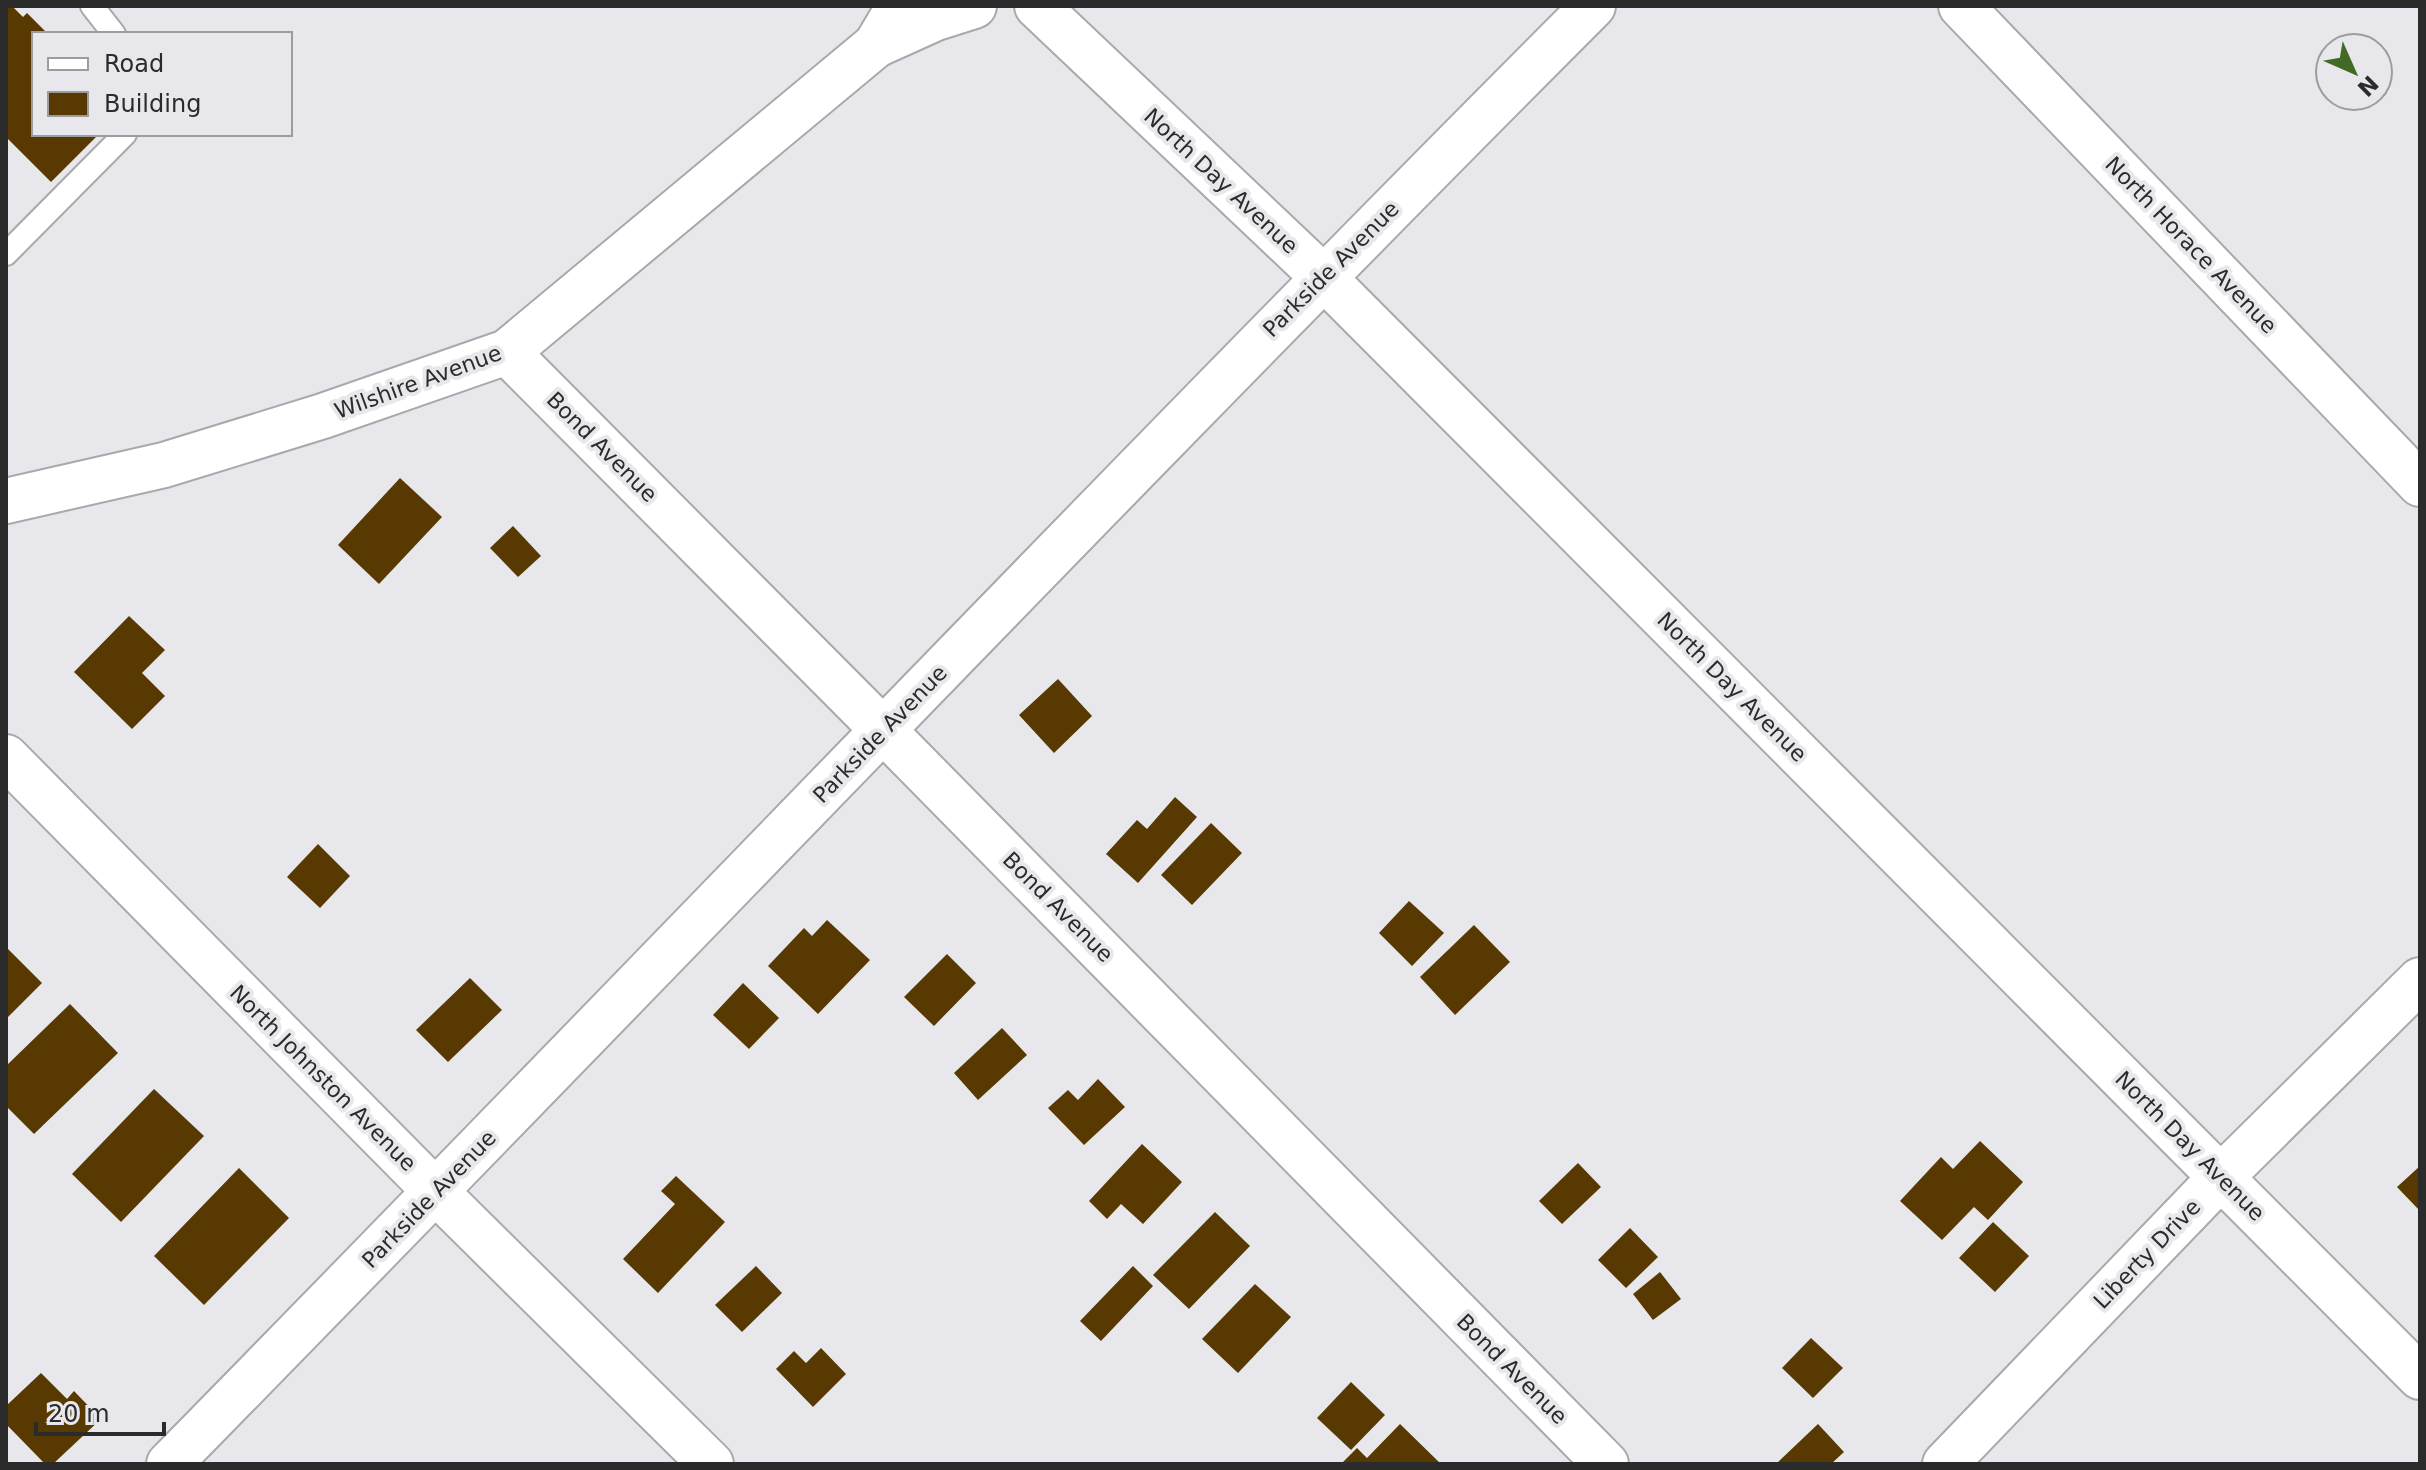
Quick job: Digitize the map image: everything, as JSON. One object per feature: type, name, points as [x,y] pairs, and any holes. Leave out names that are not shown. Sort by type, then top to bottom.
[{"type":"street","points":[[876,45],[899,6]]},
{"type":"street","points":[[876,45],[936,18],[974,6]]},
{"type":"street","name":"North Day Avenue","points":[[1037,6],[1323,277],[2420,1377]]},
{"type":"street","name":"Parkside Avenue","points":[[169,1464],[1323,277],[1593,6]]},
{"type":"street","name":"North Horace Avenue","points":[[1961,6],[2420,484]]},
{"type":"street","name":"Wilshire Avenue","points":[[6,501],[164,465],[323,416],[507,352],[876,45]]},
{"type":"street","name":"Bond Avenue","points":[[507,352],[1606,1464]]},
{"type":"street","name":"North Johnston Avenue","points":[[6,757],[436,1192],[711,1464]]},
{"type":"street","name":"Liberty Drive","points":[[1945,1464],[2221,1177],[2420,980]]},
{"type":"lane","points":[[92,6],[112,32]]},
{"type":"lane","points":[[6,254],[123,136]]},
{"type":"building","points":[[6,6],[12,6],[23,17],[27,13],[46,32],[32,32],[32,136],[97,136],[51,182],[6,137]]},
{"type":"building","points":[[400,478],[442,517],[379,584],[338,545]]},
{"type":"building","points":[[513,526],[541,556],[518,577],[490,548]]},
{"type":"building","points":[[129,616],[165,650],[142,673],[165,696],[132,729],[74,672]]},
{"type":"building","points":[[1058,679],[1092,716],[1054,753],[1019,715]]},
{"type":"building","points":[[1175,797],[1197,817],[1138,883],[1106,854],[1137,820],[1147,829]]},
{"type":"building","points":[[1211,823],[1242,853],[1192,905],[1161,875]]},
{"type":"building","points":[[318,844],[350,876],[320,908],[287,877]]},
{"type":"building","points":[[1409,901],[1444,933],[1412,966],[1379,933]]},
{"type":"building","points":[[827,920],[870,960],[818,1014],[768,966],[804,928],[812,936]]},
{"type":"building","points":[[1474,925],[1510,962],[1455,1015],[1420,977]]},
{"type":"building","points":[[6,947],[42,983],[6,1019]]},
{"type":"building","points":[[947,954],[976,983],[934,1026],[904,997]]},
{"type":"building","points":[[470,978],[502,1010],[448,1062],[416,1030]]},
{"type":"building","points":[[743,983],[779,1018],[749,1049],[713,1015]]},
{"type":"building","points":[[70,1004],[118,1053],[34,1134],[6,1106],[6,1066]]},
{"type":"building","points":[[1002,1028],[1027,1055],[978,1100],[954,1073]]},
{"type":"building","points":[[1098,1079],[1125,1107],[1084,1145],[1048,1108],[1068,1090],[1078,1100]]},
{"type":"building","points":[[154,1089],[204,1136],[121,1222],[72,1174]]},
{"type":"building","points":[[1980,1141],[2023,1182],[1988,1220],[1974,1207],[1942,1240],[1900,1201],[1941,1157],[1953,1169]]},
{"type":"building","points":[[1142,1144],[1182,1182],[1143,1224],[1121,1204],[1107,1219],[1089,1201]]},
{"type":"building","points":[[1578,1163],[1601,1187],[1562,1224],[1539,1201]]},
{"type":"building","points":[[2420,1166],[2420,1211],[2397,1187]]},
{"type":"building","points":[[239,1168],[289,1218],[204,1305],[154,1256]]},
{"type":"building","points":[[676,1176],[725,1222],[658,1293],[623,1259],[675,1204],[661,1191]]},
{"type":"building","points":[[1215,1212],[1250,1246],[1189,1309],[1153,1275]]},
{"type":"building","points":[[1993,1222],[2029,1256],[1995,1292],[1959,1258]]},
{"type":"building","points":[[1630,1228],[1658,1257],[1626,1288],[1598,1260]]},
{"type":"building","points":[[756,1266],[782,1293],[742,1332],[715,1305]]},
{"type":"building","points":[[1133,1266],[1153,1286],[1101,1341],[1080,1321]]},
{"type":"building","points":[[1660,1272],[1681,1299],[1653,1320],[1633,1294]]},
{"type":"building","points":[[1255,1284],[1291,1317],[1238,1373],[1202,1339]]},
{"type":"building","points":[[1811,1338],[1843,1368],[1813,1398],[1782,1368]]},
{"type":"building","points":[[821,1348],[846,1374],[813,1407],[776,1369],[794,1351],[806,1363]]},
{"type":"building","points":[[41,1373],[67,1399],[74,1391],[101,1419],[53,1464],[45,1464],[6,1424],[6,1406]]},
{"type":"building","points":[[1351,1382],[1385,1415],[1351,1450],[1317,1418]]},
{"type":"building","points":[[1400,1424],[1441,1464],[1341,1464],[1357,1448],[1367,1458]]},
{"type":"building","points":[[1818,1424],[1844,1452],[1831,1464],[1776,1464]]}]
